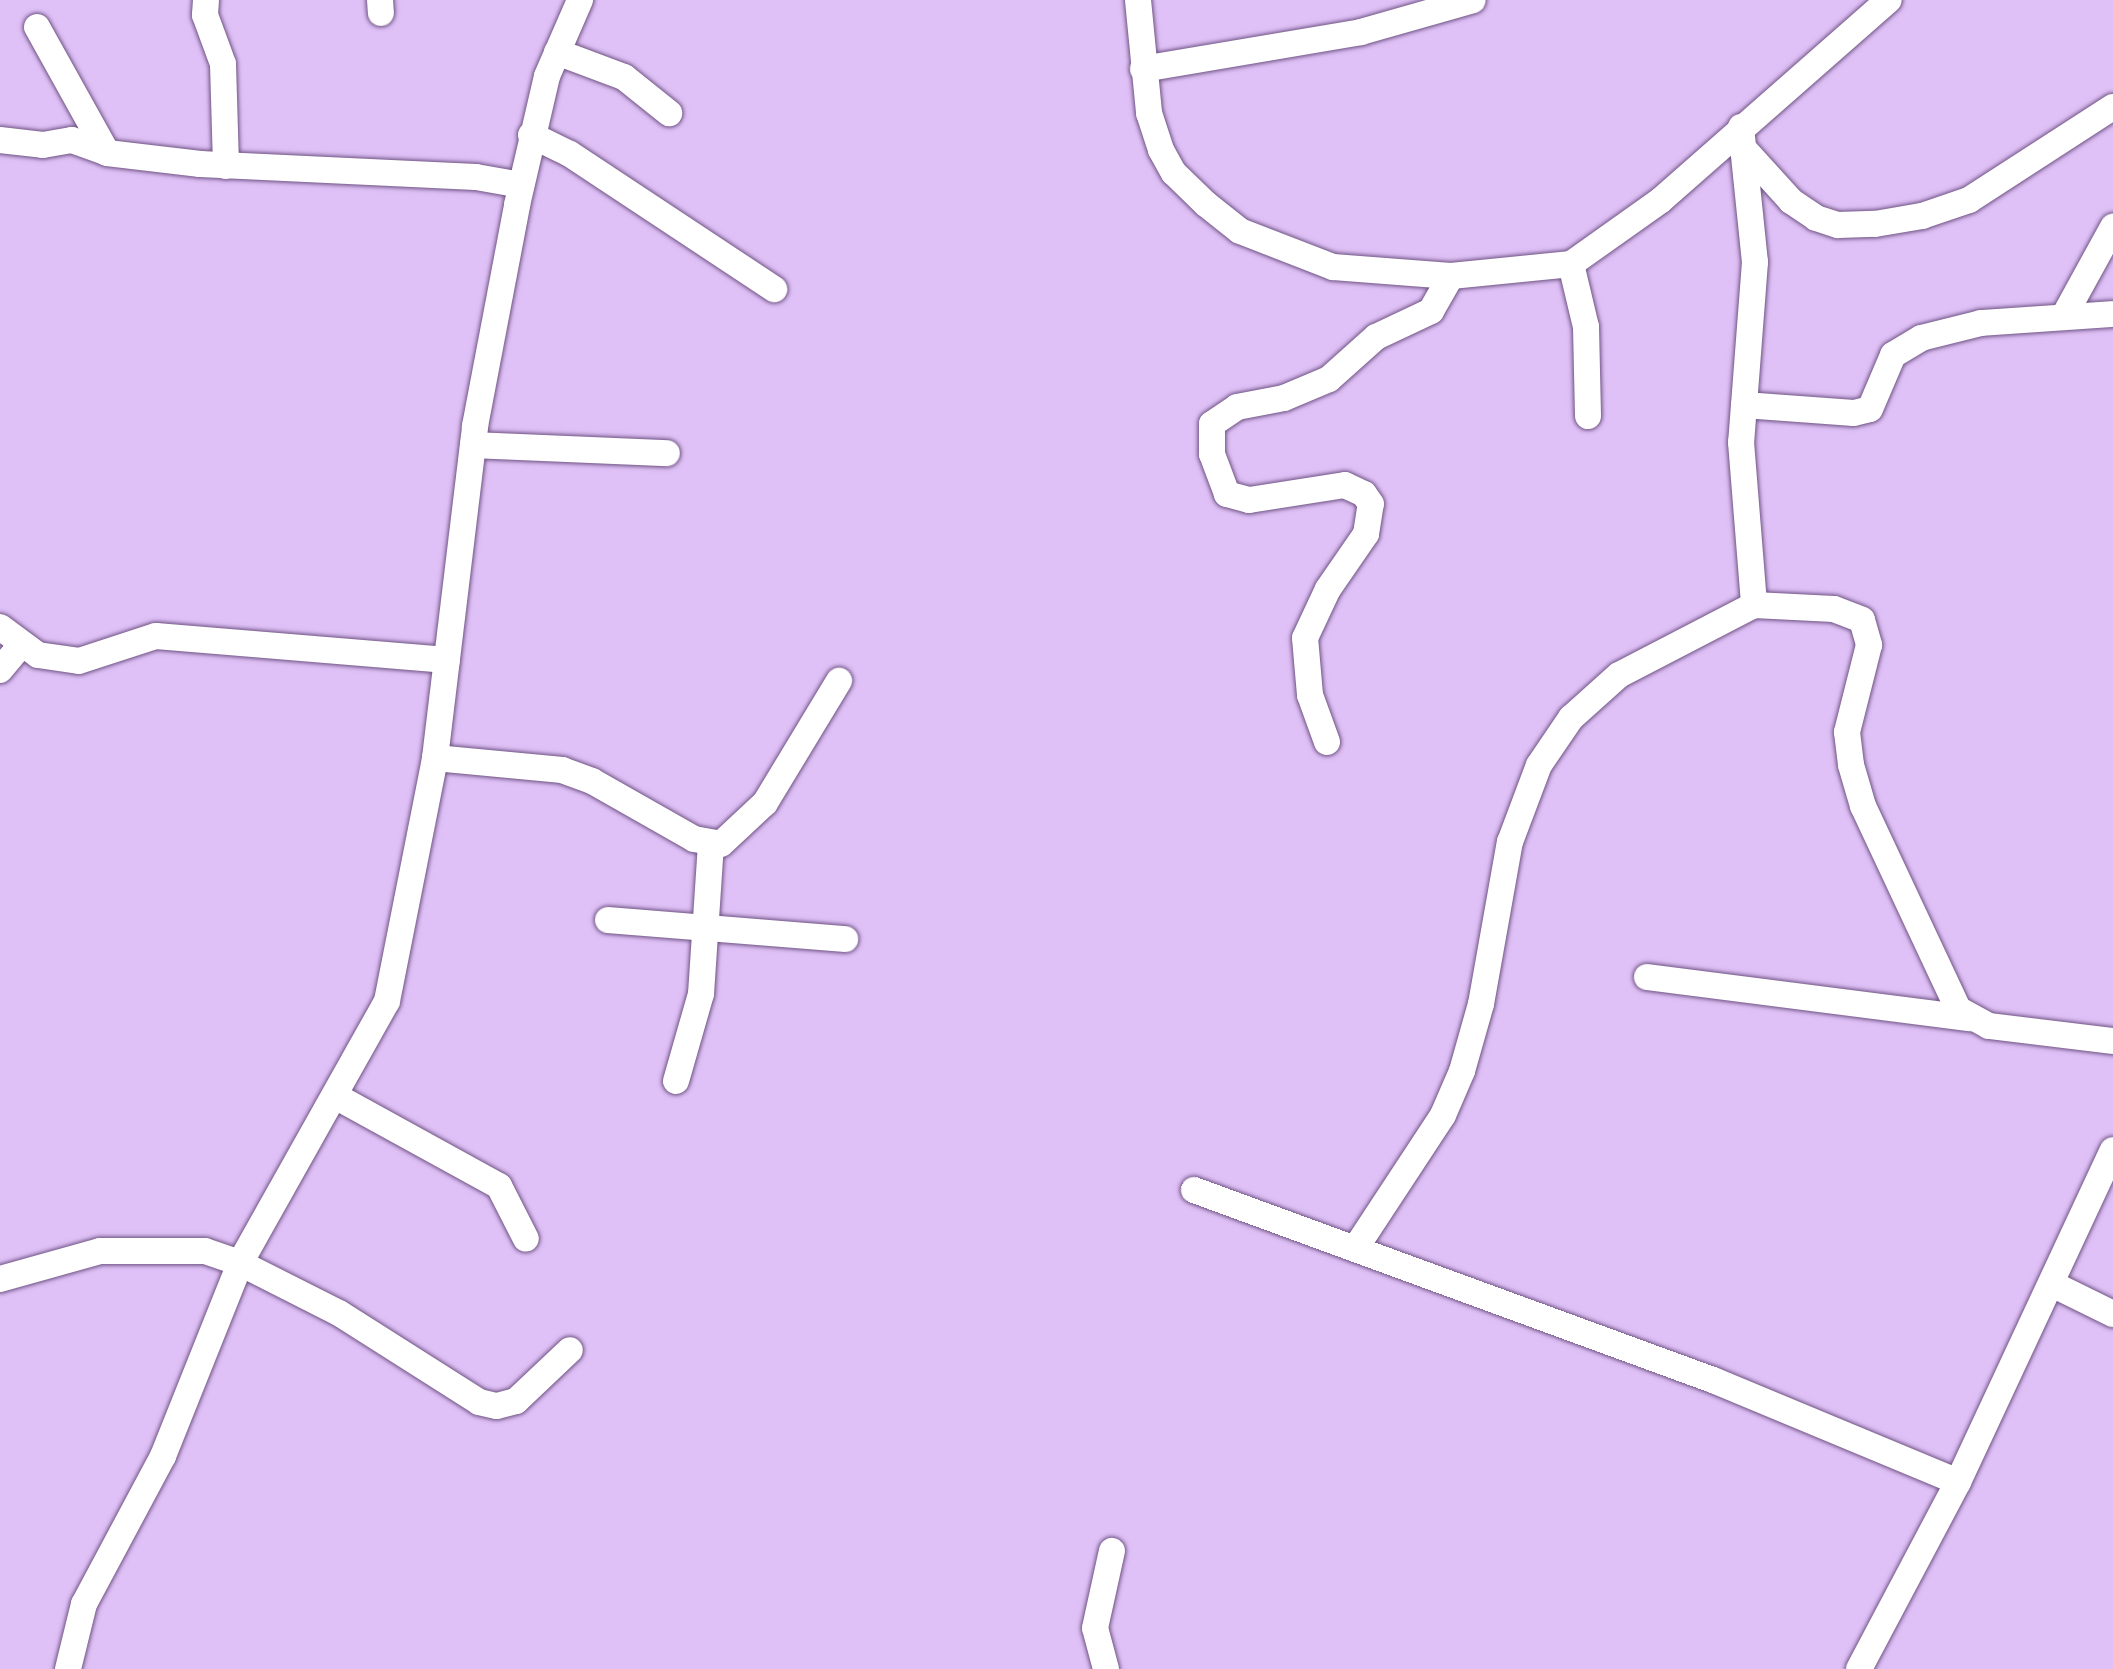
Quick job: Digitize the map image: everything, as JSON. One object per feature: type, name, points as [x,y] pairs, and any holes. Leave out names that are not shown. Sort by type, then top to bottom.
[{"type":"street","points":[[206,0],[205,15],[223,64],[226,166]]},
{"type":"street","points":[[68,1669],[84,1604],[163,1456],[240,1263],[337,1097],[387,1001],[435,758],[473,445],[521,185],[531,135],[557,52],[580,0]]},
{"type":"street","points":[[1138,0],[1139,42],[1149,113],[1167,161],[1206,204],[1240,231],[1333,267],[1451,276],[1571,264],[1742,138],[1889,0]]},
{"type":"street","points":[[1143,69],[1361,32],[1473,0]]},
{"type":"street","points":[[37,27],[107,153]]},
{"type":"street","points":[[557,52],[624,77],[669,113]]},
{"type":"street","points":[[1742,138],[1791,201],[1816,218],[1838,225],[1875,224],[1922,216],[1969,200],[2113,107]]},
{"type":"street","points":[[531,135],[570,154],[774,289]]},
{"type":"street","points":[[1742,138],[1755,262],[1741,442],[1754,605]]},
{"type":"street","points":[[0,140],[43,145],[72,140],[107,153],[226,166],[476,177],[521,185]]},
{"type":"street","points":[[2064,316],[2113,227]]},
{"type":"street","points":[[1571,264],[1586,327],[1588,416]]},
{"type":"street","points":[[1327,742],[1310,695],[1305,638],[1328,589],[1366,534],[1371,504],[1364,494],[1345,485],[1249,500],[1227,494],[1212,454],[1212,424],[1237,407],[1284,398],[1329,379],[1376,337],[1431,311],[1451,276]]},
{"type":"street","points":[[1744,405],[1854,413],[1870,409],[1886,365],[1904,346],[1949,328],[2113,314]]},
{"type":"street","points":[[473,445],[667,453]]},
{"type":"street","points":[[1355,1249],[1443,1115],[1462,1071],[1481,1004],[1510,842],[1539,765],[1571,718],[1619,675],[1754,605],[1834,609],[1862,620],[1869,645],[1847,732],[1851,765],[1863,806],[1947,993],[1969,1018]]},
{"type":"street","points":[[0,627],[20,646],[38,655],[79,661],[156,636],[447,660]]},
{"type":"street","points":[[0,670],[20,646]]},
{"type":"street","points":[[435,758],[562,770],[711,845],[730,839],[765,803],[839,681]]},
{"type":"street","points":[[676,1081],[701,994],[711,845]]},
{"type":"street","points":[[608,920],[707,925],[845,939]]},
{"type":"street","points":[[1647,977],[1969,1018],[1989,1026],[2113,1041]]},
{"type":"street","points":[[337,1097],[499,1186],[526,1239]]},
{"type":"street","points":[[1859,1669],[1958,1482],[2113,1150]]},
{"type":"street","points":[[1194,1190],[1827,1424],[1958,1482]]},
{"type":"street","points":[[0,1279],[112,1250],[205,1251],[240,1263],[366,1329],[479,1402],[516,1401],[570,1350]]},
{"type":"street","points":[[2052,1284],[2113,1314]]},
{"type":"street","points":[[1106,1669],[1095,1628],[1112,1551]]}]
